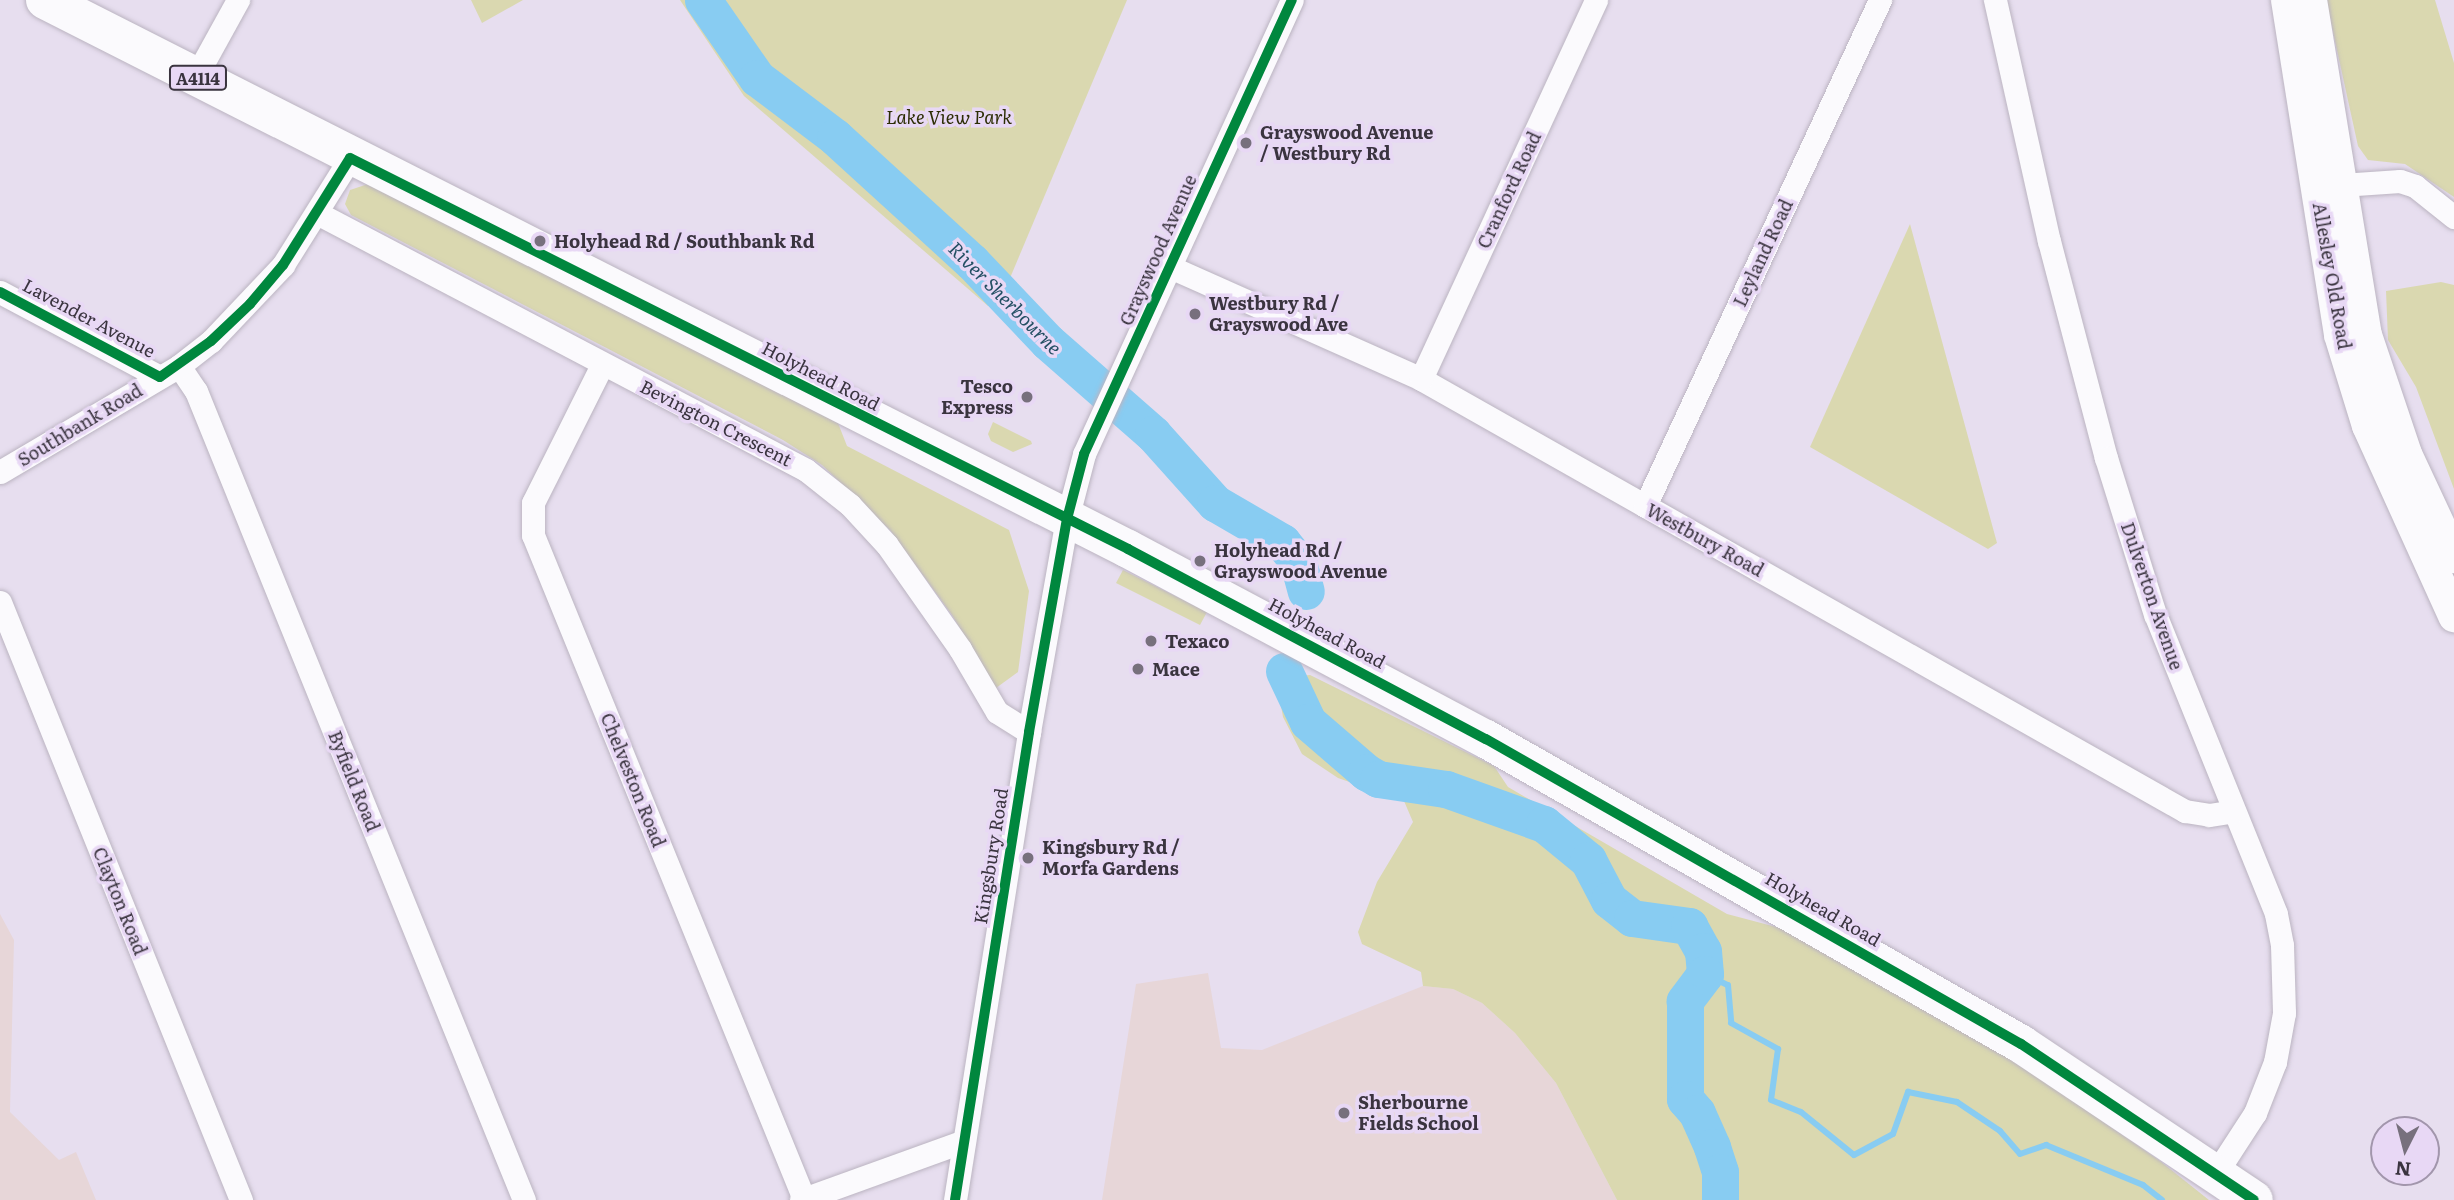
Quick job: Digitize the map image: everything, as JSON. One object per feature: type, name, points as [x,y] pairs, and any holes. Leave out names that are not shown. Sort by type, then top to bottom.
[{"type":"highway","name":"Holyhead Road","points":[[45,0],[350,158],[1321,649],[1965,1010],[2079,1079],[2253,1200]]},
{"type":"main road","name":"Allesley Old Road","points":[[2287,0],[2340,335],[2368,426],[2454,616]]},
{"type":"main road","name":"Allesley Old Road","points":[[2311,0],[2367,335],[2385,401],[2454,557]]},
{"type":"street","points":[[196,76],[238,0]]},
{"type":"street","name":"Grayswood Avenue","points":[[1067,519],[1084,454],[1292,0]]},
{"type":"street","name":"Cranford Road","points":[[1421,379],[1596,0]]},
{"type":"street","name":"Leyland Road","points":[[1645,506],[1880,0]]},
{"type":"street","name":"Dulverton Avenue","points":[[1995,0],[2052,254],[2106,458],[2155,614],[2276,914],[2285,967],[2284,1013],[2264,1092],[2216,1173]]},
{"type":"street","name":"Southbank Road","points":[[0,472],[170,371],[250,304],[317,213],[350,158]]},
{"type":"street","points":[[2341,185],[2400,181],[2415,186],[2454,217]]},
{"type":"street","name":"Bevington Crescent","points":[[317,213],[602,365],[759,441],[806,470],[850,505],[916,583],[997,712],[1029,732]]},
{"type":"street","name":"Westbury Road","points":[[1170,267],[1421,379],[2185,811],[2209,815],[2234,811]]},
{"type":"street","name":"Lavender Avenue","points":[[0,292],[170,371]]},
{"type":"street","name":"Chelveston Road","points":[[602,365],[533,503],[533,535],[802,1199]]},
{"type":"street","name":"Byfield Road","points":[[170,371],[196,391],[524,1200]]},
{"type":"street","name":"Kingsbury Road","points":[[955,1200],[1029,732],[1067,519]]},
{"type":"street","name":"Clayton Road","points":[[0,602],[241,1200]]},
{"type":"street","points":[[802,1199],[964,1141]]},
{"type":"shaded area","points":[[0,914],[14,940],[10,1112],[59,1160],[76,1152],[96,1200],[0,1200]]},
{"type":"shaded area","name":"Sherbourne Fields School","points":[[1208,973],[1221,1048],[1262,1050],[1423,986],[1453,989],[1482,1003],[1515,1033],[1556,1083],[1617,1200],[1102,1200],[1136,984]]},
{"type":"green space","points":[[471,0],[523,0],[482,23]]},
{"type":"green space","name":"Lake View Park","points":[[680,0],[1127,0],[1010,278],[988,306],[744,96]]},
{"type":"green space","points":[[2326,0],[2435,0],[2454,63],[2454,197],[2405,164],[2368,160],[2358,146]]},
{"type":"green space","points":[[368,184],[838,423],[847,446],[1009,530],[1029,591],[1018,672],[996,688],[952,615],[890,530],[822,465],[783,440],[351,215],[345,204],[350,190]]},
{"type":"green space","points":[[1910,224],[1997,543],[1988,549],[1810,447]]},
{"type":"green space","points":[[2441,282],[2454,285],[2454,489],[2416,387],[2388,340],[2386,291]]},
{"type":"green space","points":[[993,422],[1031,441],[1032,444],[1013,452],[991,441],[988,434]]},
{"type":"green space","points":[[1123,570],[1207,612],[1200,625],[1116,583]]},
{"type":"green space","points":[[1310,675],[1494,766],[1508,787],[1727,914],[1799,933],[1989,1043],[2160,1161],[2209,1200],[1617,1200],[1556,1083],[1515,1033],[1482,1003],[1453,989],[1423,986],[1421,972],[1362,944],[1358,932],[1377,882],[1413,822],[1404,801],[1338,778],[1302,754],[1283,717],[1276,678]]},
{"type":"waterway","name":"River Sherbourne","points":[[703,0],[757,78],[835,137],[972,262],[1048,342],[1153,434],[1215,503],[1282,542],[1298,562],[1306,591]]},
{"type":"waterway","name":"River Sherbourne","points":[[1284,671],[1308,722],[1366,772],[1378,779],[1446,789],[1544,824],[1588,860],[1609,900],[1632,918],[1689,926],[1703,951],[1705,974],[1685,1001],[1685,1099],[1697,1113],[1712,1147],[1720,1172],[1720,1200]]},
{"type":"waterway","points":[[1705,974],[1728,985],[1731,1023],[1778,1049],[1771,1100],[1801,1112],[1854,1155],[1893,1134],[1908,1092],[1957,1102],[2000,1131],[2020,1154],[2046,1145],[2143,1185],[2162,1200]]},
{"type":"cycle path","points":[[955,1200],[1029,732],[1067,519],[1084,454],[1292,0]]},
{"type":"cycle path","points":[[0,292],[160,377],[211,341],[250,304],[283,265],[350,158],[1128,549],[1486,739],[2021,1044],[2254,1200]]},
{"type":"place","name":"Grayswood Avenue / Westbury Rd","points":[[1246,143]]},
{"type":"place","name":"Holyhead Rd / Southbank Rd","points":[[540,241]]},
{"type":"place","name":"Westbury Rd / Grayswood Ave","points":[[1195,314]]},
{"type":"place","name":"Tesco Express","points":[[1027,397]]},
{"type":"place","name":"Holyhead Rd / Grayswood Avenue","points":[[1200,561]]},
{"type":"place","name":"Texaco","points":[[1151,641]]},
{"type":"place","name":"Mace","points":[[1138,669]]},
{"type":"place","name":"Kingsbury Rd / Morfa Gardens","points":[[1028,858]]},
{"type":"place","name":"Sherbourne Fields School","points":[[1344,1113]]}]
